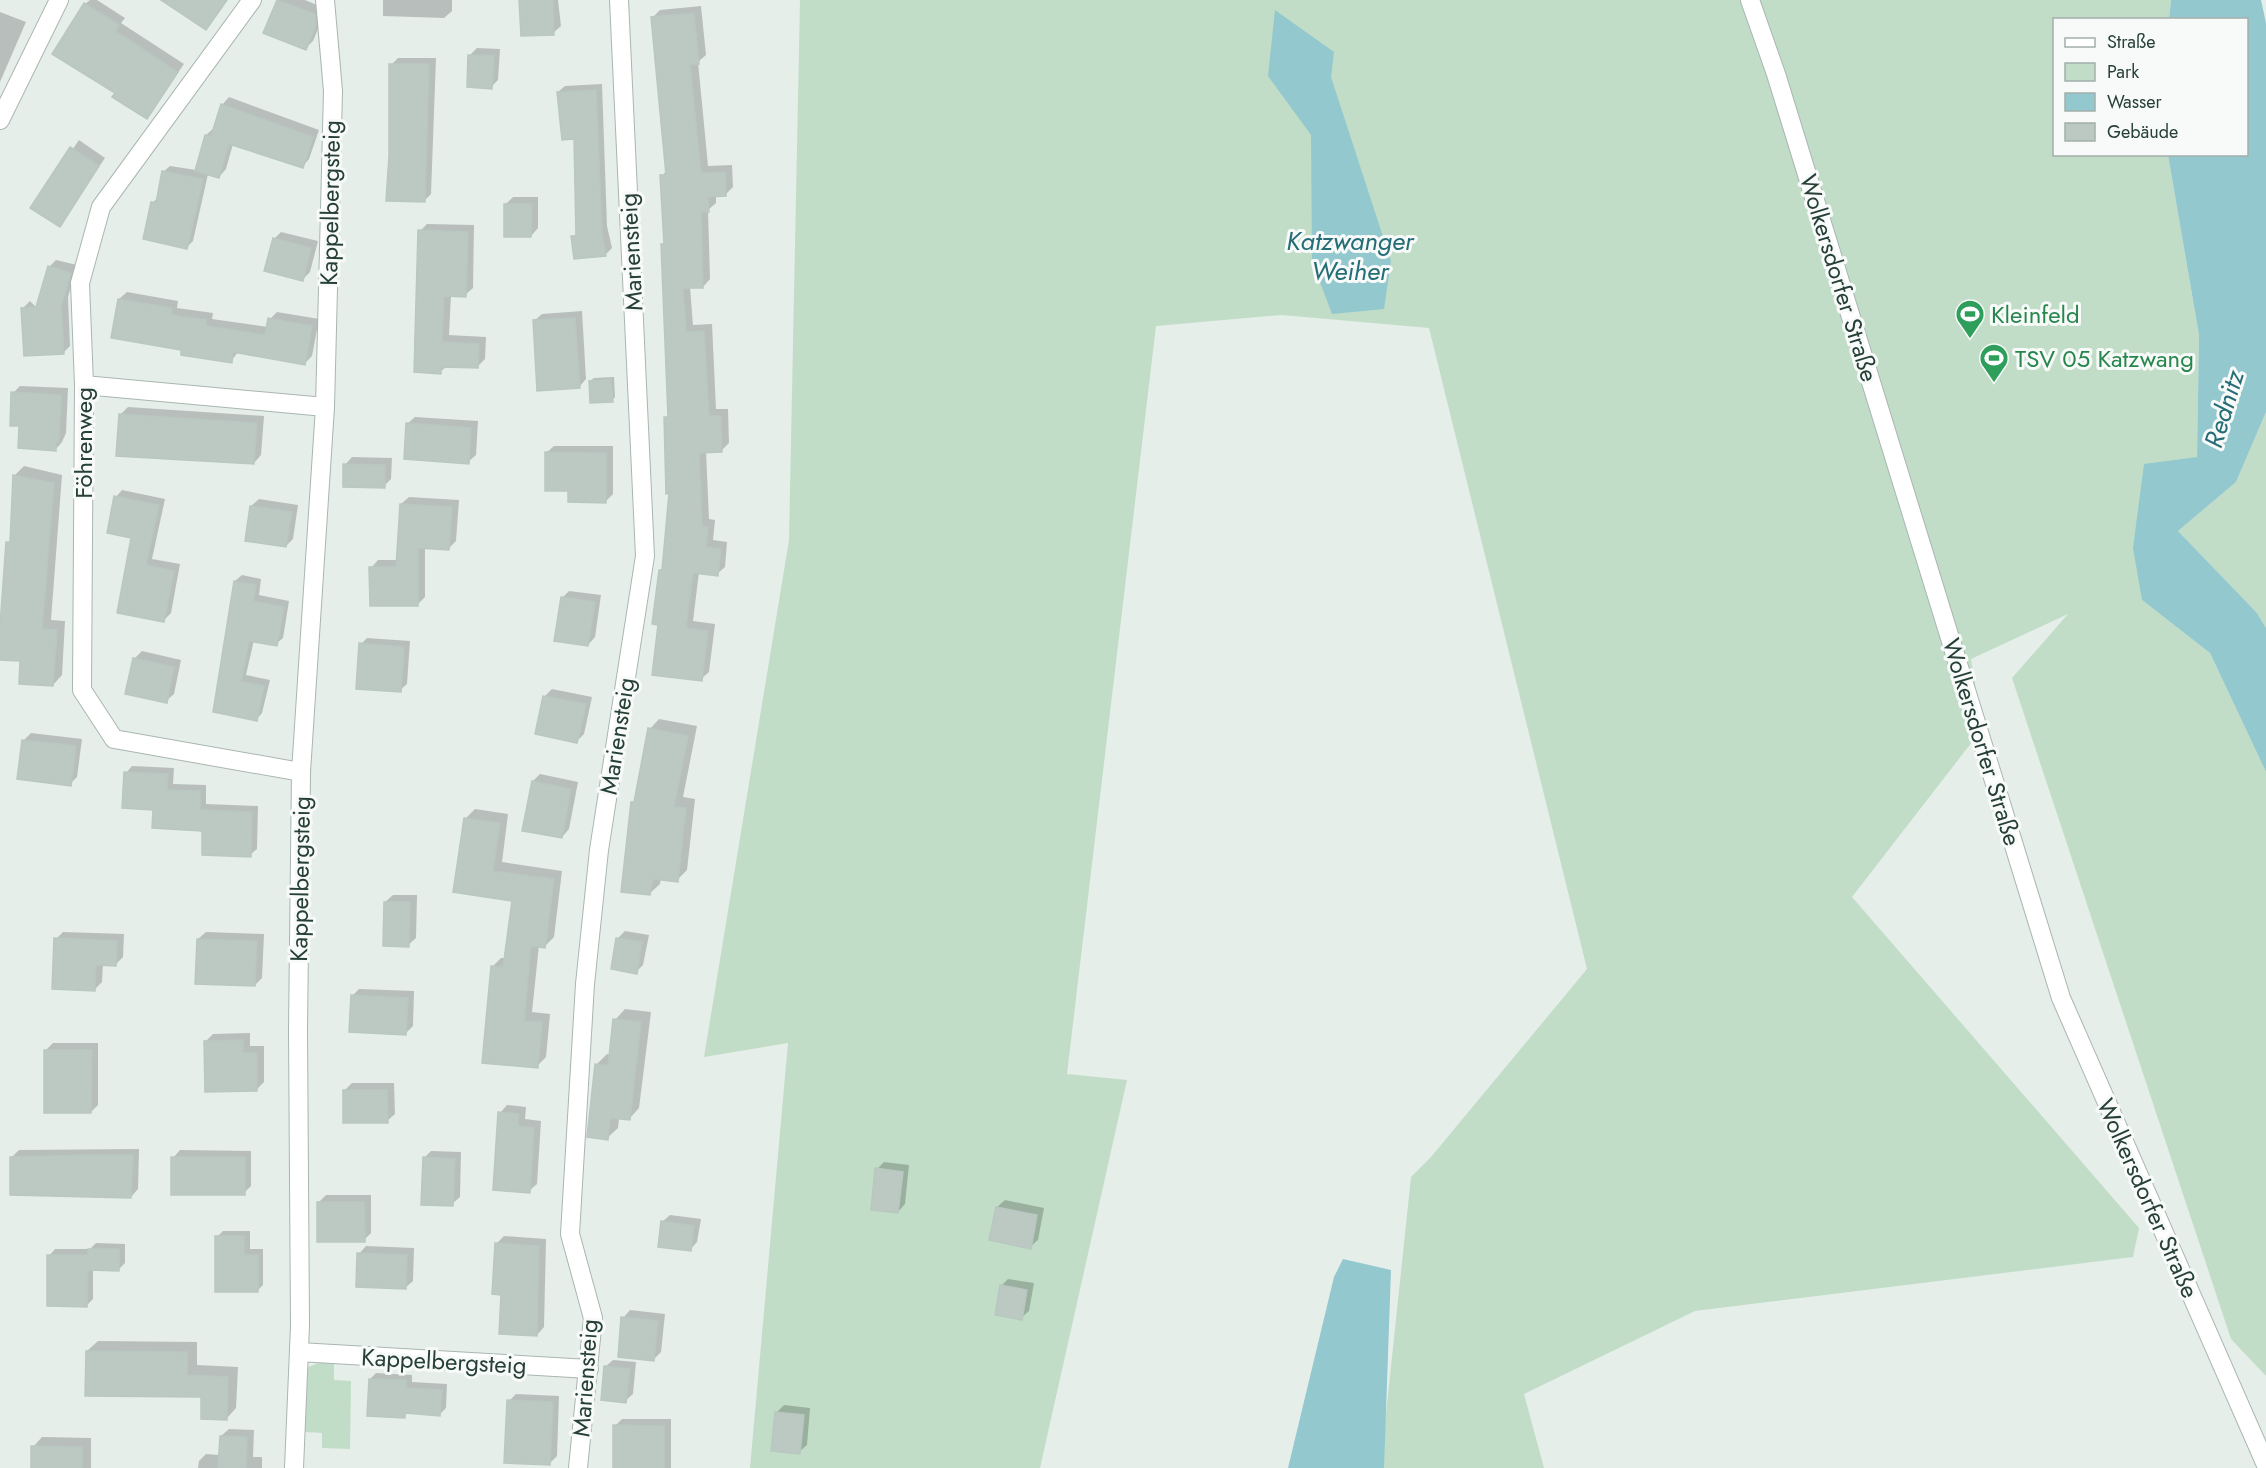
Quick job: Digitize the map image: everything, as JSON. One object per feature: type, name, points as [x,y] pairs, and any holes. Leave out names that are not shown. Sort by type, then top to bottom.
[{"type":"street","points":[[0,120],[58,0]]},
{"type":"street","name":"Föhrenweg","points":[[252,0],[101,207],[80,283],[84,385],[82,690],[114,739],[301,772]]},
{"type":"street","name":"Kappelbergsteig","points":[[294,1468],[299,1352],[298,1030],[301,772],[325,407],[333,91],[325,0]]},
{"type":"street","name":"Mariensteig","points":[[578,1468],[593,1318],[570,1234],[585,984],[599,850],[645,556],[619,0]]},
{"type":"street","name":"Wolkersdorfer Straße","points":[[1749,0],[1776,74],[2061,998],[2266,1465]]},
{"type":"street","points":[[84,385],[325,407]]},
{"type":"street","name":"Kappelbergsteig","points":[[299,1352],[589,1369]]},
{"type":"green space","points":[[800,0],[2171,0],[2169,18],[2053,18],[2053,156],[2168,156],[2199,335],[2197,457],[2142,600],[2210,653],[2266,772],[2266,1376],[2231,1339],[2012,678],[2068,614],[1971,659],[1982,729],[1852,897],[2139,1228],[2133,1257],[1695,1311],[1524,1394],[1544,1468],[1384,1468],[1384,1433],[1411,1177],[1431,1157],[1587,969],[1429,328],[1282,315],[1156,326],[1067,1074],[1127,1080],[1040,1468],[750,1468],[788,1043],[704,1057],[789,540]]},
{"type":"green space","points":[[2266,412],[2266,628],[2257,613],[2178,531],[2236,482]]},
{"type":"green space","points":[[321,1362],[334,1362],[334,1380],[351,1381],[350,1449],[322,1448],[322,1433],[305,1432],[306,1368]]},
{"type":"water","name":"Rednitz","points":[[2171,0],[2261,0],[2266,23],[2266,412],[2236,482],[2178,531],[2257,613],[2266,628],[2266,772],[2210,653],[2142,600],[2133,548],[2144,464],[2197,457],[2199,335],[2168,156],[2248,156],[2248,18],[2169,18]]},
{"type":"water","name":"Katzwanger Weiher","points":[[1275,10],[1334,52],[1331,77],[1391,261],[1384,309],[1332,314],[1312,261],[1311,135],[1268,76]]},
{"type":"water","points":[[1343,1259],[1391,1270],[1384,1468],[1288,1468],[1334,1277]]},
{"type":"building","points":[[161,0],[227,0],[206,30]]},
{"type":"building","points":[[277,0],[315,14],[316,25],[306,50],[263,33]]},
{"type":"building","points":[[519,0],[553,0],[554,35],[521,36]]},
{"type":"building","points":[[84,3],[119,25],[115,31],[178,72],[147,119],[112,97],[115,93],[52,54]]},
{"type":"building","points":[[694,13],[699,64],[690,65],[701,173],[725,172],[726,196],[708,197],[709,212],[701,212],[703,288],[683,288],[686,332],[704,331],[709,416],[721,416],[722,452],[699,453],[702,526],[708,527],[706,547],[721,549],[718,576],[693,573],[686,628],[708,631],[702,681],[652,675],[658,625],[652,624],[659,570],[662,570],[669,493],[666,494],[664,417],[668,417],[660,175],[666,175],[651,17]]},
{"type":"building","points":[[468,55],[494,56],[492,89],[467,87]]},
{"type":"building","points":[[389,64],[429,64],[425,202],[386,201],[389,156]]},
{"type":"building","points":[[596,90],[602,233],[606,256],[574,259],[571,236],[576,236],[574,139],[562,140],[557,92]]},
{"type":"building","points":[[221,104],[313,137],[303,168],[229,144],[219,178],[195,171],[205,135],[211,136]]},
{"type":"building","points":[[70,147],[99,166],[60,227],[30,208]]},
{"type":"building","points":[[162,171],[203,179],[187,249],[143,239],[151,202],[156,203]]},
{"type":"building","points":[[504,204],[532,204],[531,237],[504,237]]},
{"type":"building","points":[[418,230],[468,232],[466,297],[444,296],[442,342],[479,344],[478,368],[441,367],[441,374],[414,372]]},
{"type":"building","points":[[273,238],[311,248],[303,281],[264,271]]},
{"type":"building","points":[[48,266],[71,273],[61,306],[64,354],[24,356],[21,308],[36,307]]},
{"type":"building","points":[[118,299],[172,308],[171,315],[206,320],[206,326],[265,335],[268,318],[312,326],[305,365],[233,352],[232,363],[181,355],[181,350],[111,338]]},
{"type":"building","points":[[575,318],[580,388],[537,391],[533,320]]},
{"type":"building","points":[[611,379],[613,402],[590,403],[589,381]]},
{"type":"building","points":[[11,392],[61,395],[59,442],[56,442],[56,451],[18,448],[19,426],[10,426]]},
{"type":"building","points":[[119,414],[257,423],[254,464],[116,456]]},
{"type":"building","points":[[406,423],[471,428],[469,464],[404,459]]},
{"type":"building","points":[[545,452],[606,453],[606,503],[568,502],[568,491],[545,491]]},
{"type":"building","points":[[343,464],[385,465],[385,488],[343,487]]},
{"type":"building","points":[[13,475],[54,483],[42,629],[57,630],[53,686],[19,684],[20,661],[0,660],[0,626],[6,542],[10,542]]},
{"type":"building","points":[[114,496],[159,505],[146,565],[174,571],[164,622],[117,613],[131,538],[107,533]]},
{"type":"building","points":[[400,504],[452,507],[449,550],[418,548],[418,606],[370,606],[369,567],[396,567]]},
{"type":"building","points":[[250,506],[292,512],[286,547],[245,541]]},
{"type":"building","points":[[234,581],[256,585],[253,601],[284,607],[277,646],[249,641],[241,681],[264,686],[257,721],[213,712]]},
{"type":"building","points":[[561,597],[595,602],[588,646],[554,641]]},
{"type":"building","points":[[359,643],[404,647],[401,692],[356,689]]},
{"type":"building","points":[[133,658],[174,667],[167,703],[125,694]]},
{"type":"building","points":[[543,696],[586,704],[577,743],[535,734]]},
{"type":"building","points":[[648,728],[688,736],[674,807],[686,808],[678,882],[653,879],[650,895],[621,892],[631,802],[634,802]]},
{"type":"building","points":[[22,740],[76,746],[71,786],[17,779]]},
{"type":"building","points":[[124,772],[168,774],[167,790],[200,791],[200,810],[252,812],[251,857],[202,855],[202,831],[152,828],[153,810],[122,808]]},
{"type":"building","points":[[532,781],[571,789],[562,838],[522,831]]},
{"type":"building","points":[[464,818],[500,823],[493,871],[554,879],[545,948],[531,946],[524,1021],[542,1022],[538,1068],[482,1063],[491,966],[503,967],[512,901],[453,892]]},
{"type":"building","points":[[384,902],[410,902],[409,947],[383,946]]},
{"type":"building","points":[[54,938],[117,941],[116,966],[96,965],[95,991],[52,989]]},
{"type":"building","points":[[616,938],[642,942],[637,974],[611,969]]},
{"type":"building","points":[[197,939],[257,941],[255,986],[195,984]]},
{"type":"building","points":[[351,995],[408,998],[406,1035],[349,1032]]},
{"type":"building","points":[[613,1019],[641,1022],[630,1120],[610,1118],[608,1140],[587,1137],[595,1064],[608,1066]]},
{"type":"building","points":[[243,1040],[243,1053],[257,1053],[257,1091],[205,1092],[204,1041]]},
{"type":"building","points":[[44,1050],[92,1050],[91,1113],[44,1113]]},
{"type":"building","points":[[343,1090],[387,1090],[388,1123],[343,1123]]},
{"type":"building","points":[[498,1112],[519,1114],[518,1126],[534,1128],[530,1193],[493,1190]]},
{"type":"building","points":[[133,1155],[131,1198],[10,1195],[10,1157]]},
{"type":"building","points":[[171,1157],[245,1157],[245,1195],[171,1195]]},
{"type":"building","points":[[423,1157],[455,1159],[453,1206],[421,1205]]},
{"type":"building","points":[[875,1168],[903,1172],[898,1213],[871,1210]]},
{"type":"building","points":[[317,1202],[364,1202],[365,1242],[317,1242]]},
{"type":"building","points":[[996,1207],[1037,1215],[1031,1249],[989,1240]]},
{"type":"building","points":[[661,1221],[694,1226],[691,1251],[658,1247]]},
{"type":"building","points":[[215,1236],[244,1236],[244,1255],[258,1255],[258,1292],[215,1292]]},
{"type":"building","points":[[495,1243],[539,1246],[537,1336],[499,1334],[501,1295],[492,1294]]},
{"type":"building","points":[[88,1249],[119,1249],[119,1271],[88,1270],[87,1307],[47,1306],[47,1255],[88,1255]]},
{"type":"building","points":[[357,1253],[407,1255],[406,1289],[356,1287]]},
{"type":"building","points":[[1000,1285],[1027,1290],[1022,1320],[995,1315]]},
{"type":"building","points":[[621,1317],[658,1321],[654,1361],[618,1357]]},
{"type":"building","points":[[86,1351],[187,1352],[187,1375],[228,1377],[227,1420],[201,1419],[201,1397],[85,1396]]},
{"type":"building","points":[[604,1366],[630,1369],[626,1403],[601,1400]]},
{"type":"building","points":[[369,1379],[406,1380],[406,1388],[442,1390],[440,1416],[405,1413],[405,1418],[367,1416]]},
{"type":"building","points":[[507,1400],[553,1402],[550,1465],[504,1463]]},
{"type":"building","points":[[775,1412],[804,1415],[800,1454],[771,1451]]},
{"type":"building","points":[[613,1425],[664,1426],[664,1468],[613,1468]]},
{"type":"building","points":[[220,1436],[247,1437],[246,1468],[218,1468]]},
{"type":"building","points":[[31,1446],[82,1447],[82,1468],[31,1468]]},
{"type":"place","name":"Kleinfeld","points":[[1970,340]]},
{"type":"place","name":"TSV 05 Katzwang","points":[[1994,384]]}]
